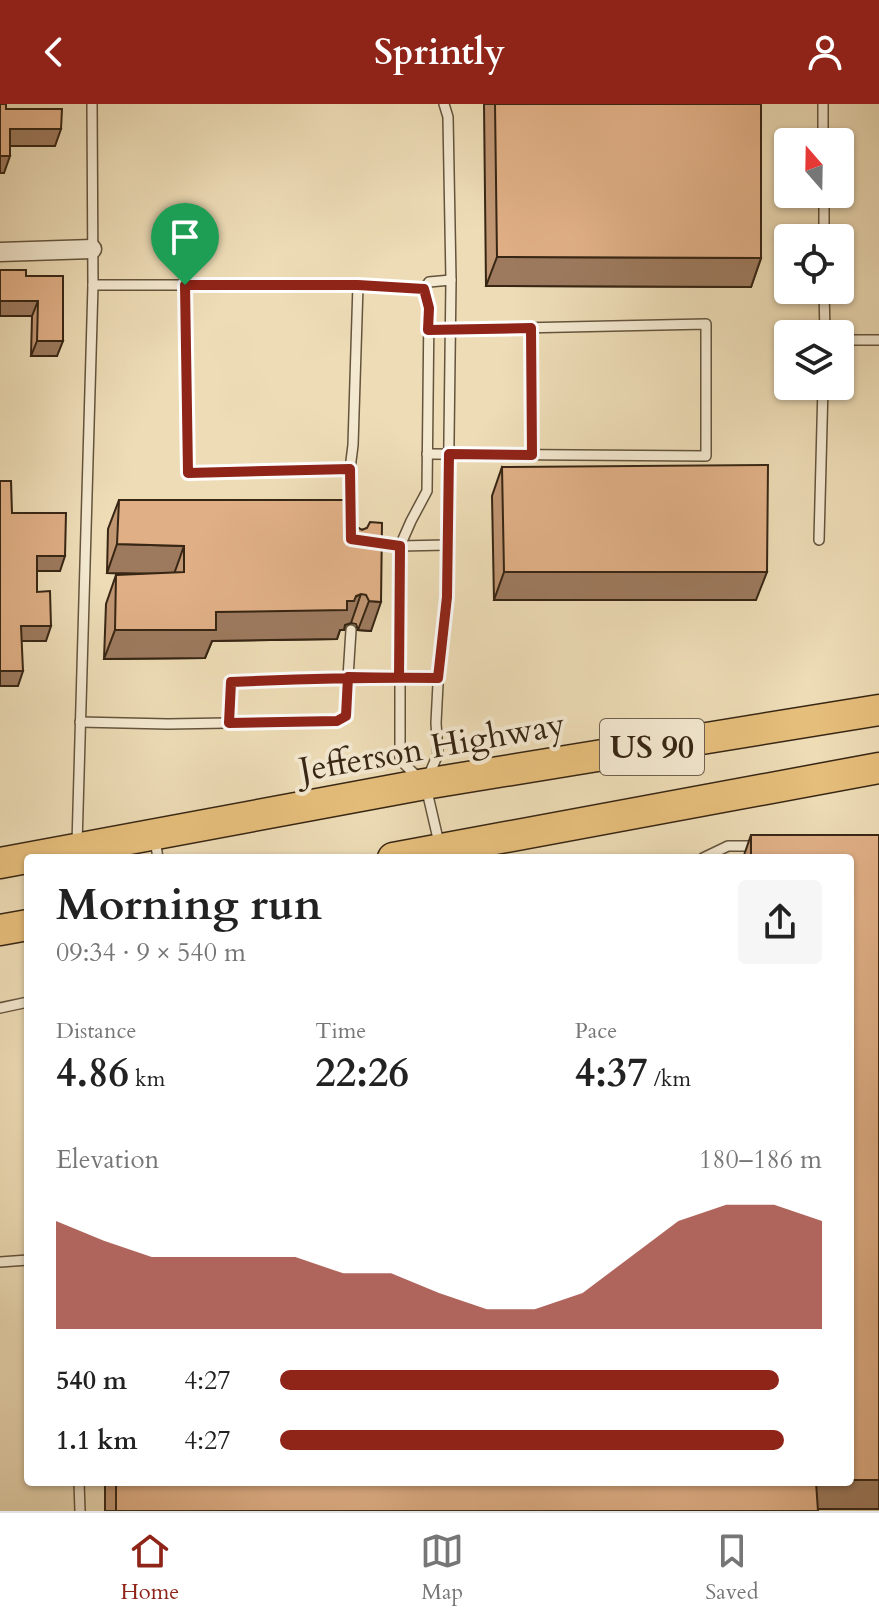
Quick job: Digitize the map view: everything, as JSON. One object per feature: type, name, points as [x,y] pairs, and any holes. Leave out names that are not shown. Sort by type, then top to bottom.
[{"type":"main road","name":"Jefferson Highway","points":[[46,854],[77,848],[156,846],[425,784],[879,710]]},
{"type":"main road","name":"US 90","points":[[414,854],[879,768]]},
{"type":"main road","name":"Jefferson Highway","points":[[0,863],[24,858]]},
{"type":"main road","points":[[0,930],[24,926]]},
{"type":"street","points":[[0,252],[92,249]]},
{"type":"lane","points":[[77,848],[93,285],[92,104]]},
{"type":"lane","points":[[425,784],[438,754],[438,678],[447,597],[451,280],[448,117],[444,104]]},
{"type":"lane","points":[[823,104],[823,128]]},
{"type":"lane","points":[[424,289],[429,282],[451,280]]},
{"type":"lane","points":[[93,285],[358,285],[424,289]]},
{"type":"lane","points":[[185,285],[188,473],[350,469]]},
{"type":"lane","points":[[358,285],[350,469],[351,539],[400,546],[447,545]]},
{"type":"lane","points":[[424,289],[429,308],[427,491],[400,546],[400,760],[425,784],[441,849]]},
{"type":"lane","points":[[427,454],[706,456],[706,324],[428,330]]},
{"type":"lane","points":[[531,328],[532,455]]},
{"type":"lane","points":[[854,340],[879,340]]},
{"type":"lane","points":[[819,540],[823,400]]},
{"type":"lane","points":[[80,722],[337,721],[346,716],[351,630]]},
{"type":"lane","points":[[229,723],[231,682],[348,677],[438,678]]},
{"type":"lane","points":[[711,854],[728,846],[766,846]]},
{"type":"lane","points":[[0,1008],[24,1003]]},
{"type":"lane","points":[[0,1262],[24,1260]]},
{"type":"lane","points":[[79,1486],[80,1511]]},
{"type":"building","points":[[0,104],[6,104],[6,109],[62,109],[61,129],[10,129],[10,156],[0,156]]},
{"type":"building","points":[[495,104],[761,104],[761,258],[497,257]]},
{"type":"building","points":[[0,270],[26,270],[26,276],[63,276],[63,341],[37,341],[38,301],[0,301]]},
{"type":"building","points":[[768,465],[767,572],[504,572],[502,467]]},
{"type":"building","points":[[0,481],[11,481],[12,513],[66,513],[65,556],[37,556],[37,592],[50,591],[51,626],[21,626],[23,671],[0,671]]},
{"type":"building","points":[[119,500],[347,500],[346,522],[355,522],[362,530],[370,522],[382,523],[381,602],[369,601],[366,595],[361,594],[354,601],[347,601],[347,610],[216,612],[216,630],[115,630],[116,575],[184,572],[184,546],[117,544]]},
{"type":"building","points":[[751,835],[879,835],[879,1480],[854,1480],[854,854],[751,854]]},
{"type":"building","points":[[116,1486],[816,1486],[818,1511],[116,1511]]},
{"type":"route","points":[[185,285],[188,473],[350,469],[351,539],[400,546],[399,678],[348,677],[346,716],[337,721],[229,723],[231,682],[348,677],[399,678],[438,678],[447,597],[449,454],[532,455],[531,328],[428,330],[429,308],[424,289],[358,285],[185,285]]}]
